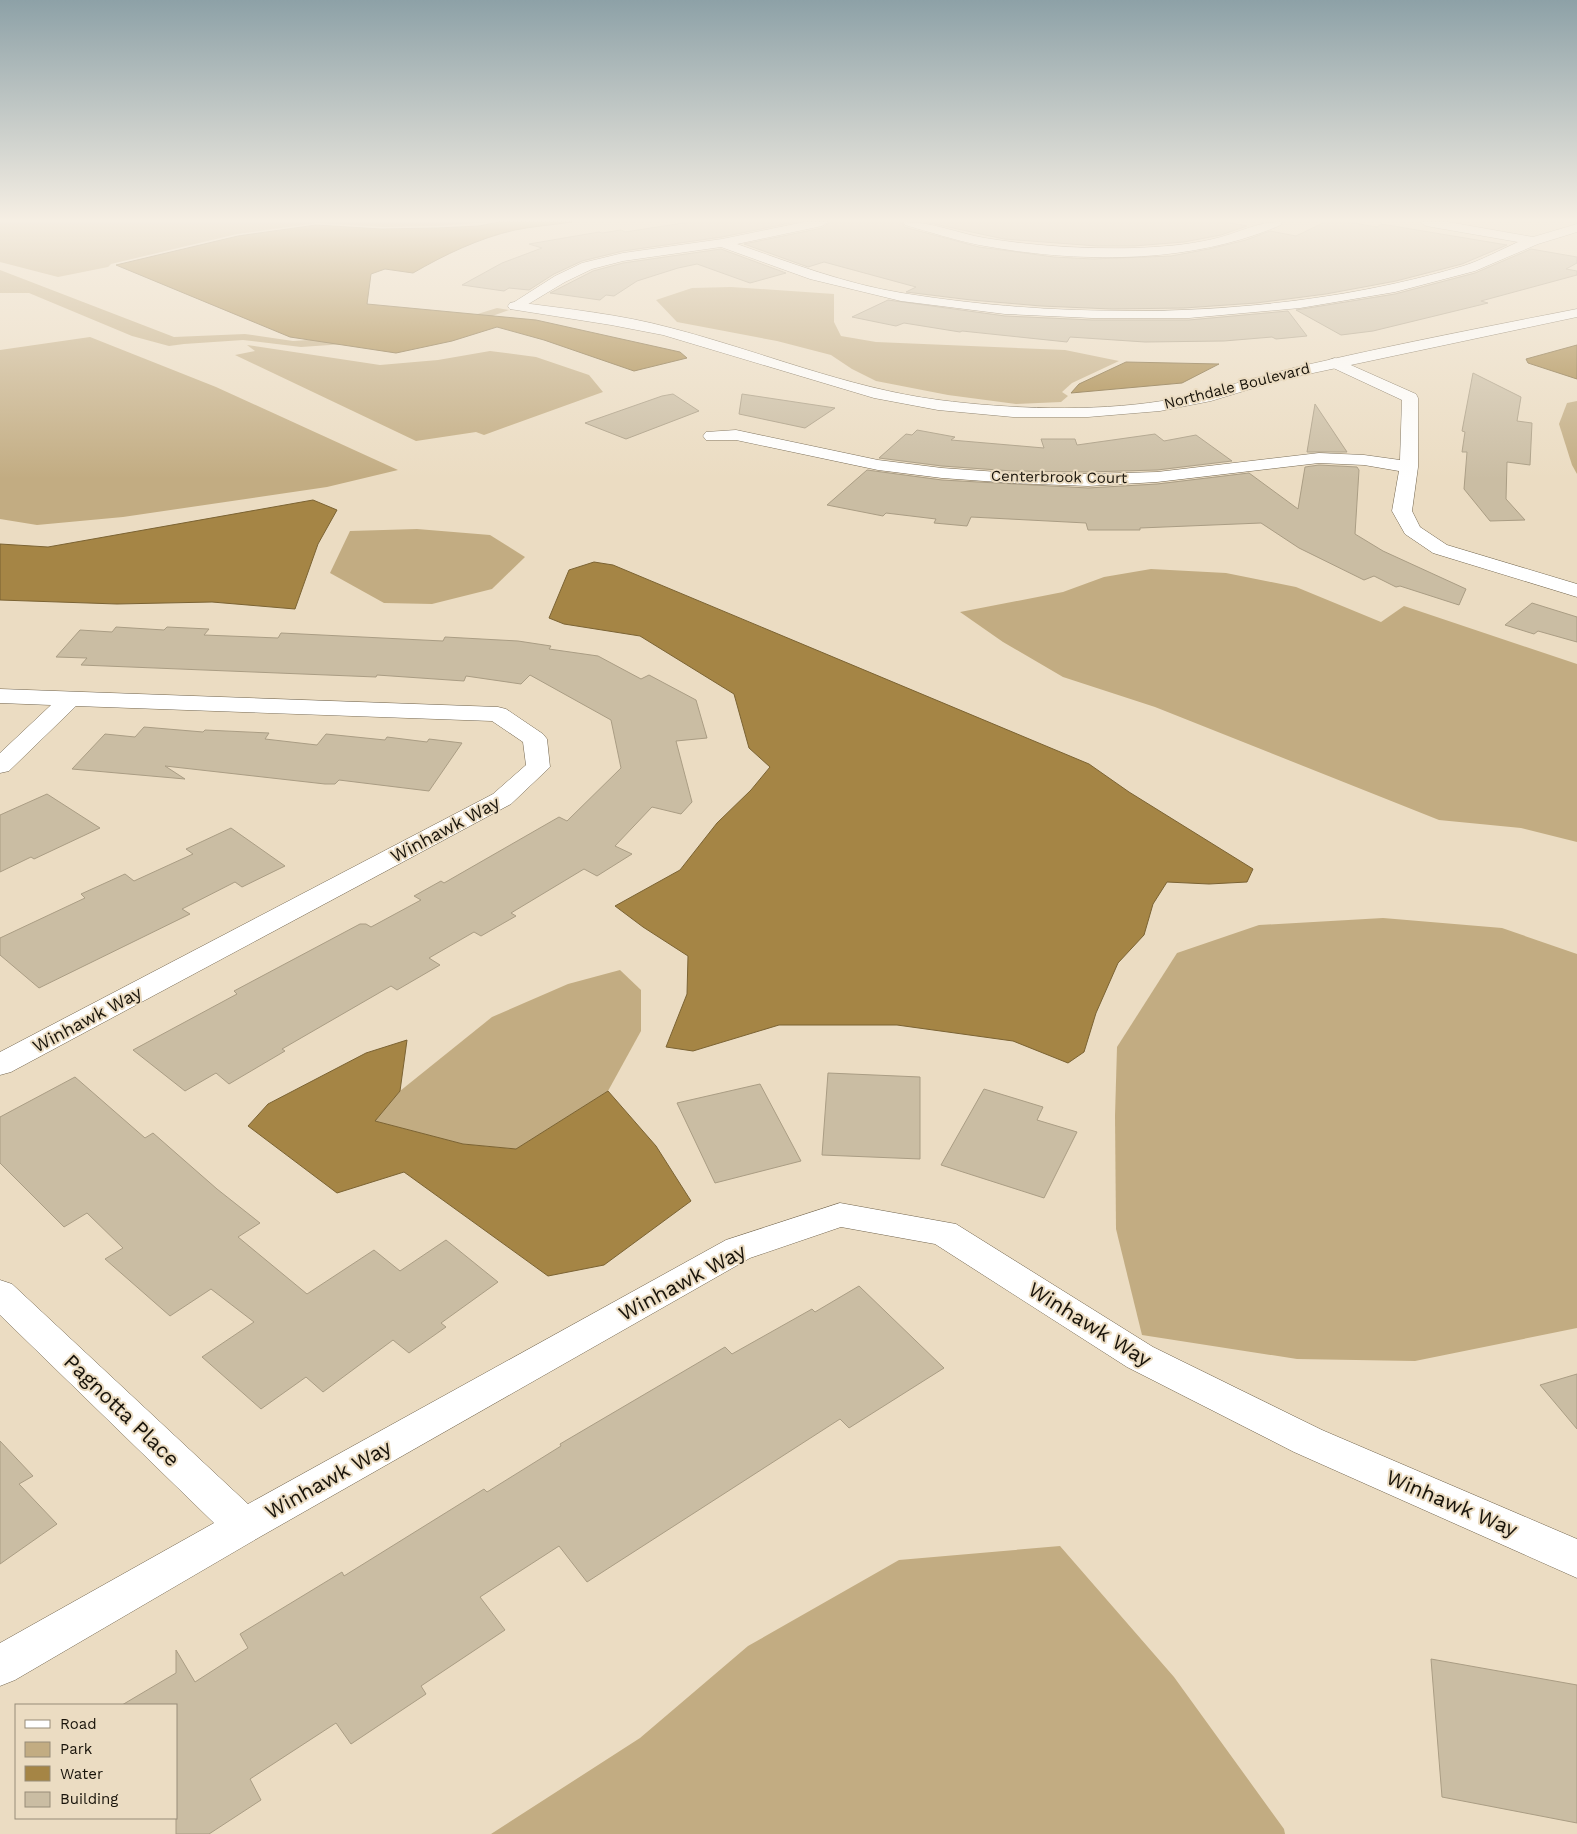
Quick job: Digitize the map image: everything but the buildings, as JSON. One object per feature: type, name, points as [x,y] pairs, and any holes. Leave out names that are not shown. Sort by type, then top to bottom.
[{"type":"street","name":"Northdale Boulevard","points":[[526,308],[611,320],[666,331],[874,393],[938,405],[1013,412],[1088,412],[1160,406],[1205,397],[1276,376],[1577,312]]},
{"type":"street","points":[[986,308],[1111,314],[1189,314],[1260,308]]},
{"type":"street","points":[[1335,363],[1410,398],[1409,467],[1402,512],[1412,530],[1440,549],[1577,591]]},
{"type":"street","name":"Centerbrook Court","points":[[712,436],[736,435],[878,465],[942,474],[1012,478],[1088,480],[1157,477],[1318,458],[1364,460],[1409,467]]},
{"type":"street","name":"Winhawk Way","points":[[0,696],[498,714],[535,739],[538,768],[502,799],[0,1065]]},
{"type":"street","points":[[0,766],[70,699]]},
{"type":"street","name":"Winhawk Way","points":[[0,1666],[244,1526],[738,1249],[840,1216],[944,1233],[1140,1357],[1308,1441],[1569,1554],[1577,1560]]},
{"type":"street","name":"Pagnotta Place","points":[[0,1293],[244,1526]]},
{"type":"green space","points":[[64,308],[98,308],[174,337],[245,334],[293,341],[416,333],[497,308],[509,310],[431,338],[301,347],[243,340],[169,346],[132,336]]},
{"type":"green space","points":[[663,308],[834,308],[834,322],[841,336],[876,342],[1065,350],[1119,361],[1072,383],[1062,392],[1068,396],[1061,402],[1016,404],[948,395],[876,381],[852,369],[831,355],[777,341],[677,322]]},
{"type":"green space","points":[[90,337],[216,387],[398,470],[327,487],[123,517],[37,525],[0,519],[0,350]]},
{"type":"green space","points":[[247,345],[380,365],[438,360],[490,351],[536,357],[589,375],[603,392],[484,435],[476,432],[416,441],[235,355],[255,351]]},
{"type":"green space","points":[[1577,401],[1577,474],[1572,465],[1559,424],[1567,403]]},
{"type":"green space","points":[[417,529],[490,535],[525,557],[492,589],[432,604],[384,603],[330,573],[350,531]]},
{"type":"green space","points":[[1151,569],[1226,573],[1296,587],[1381,622],[1404,606],[1577,664],[1577,842],[1521,828],[1439,820],[1155,707],[1063,677],[1003,642],[960,612],[1063,592],[1104,577]]},
{"type":"green space","points":[[1383,918],[1502,928],[1577,954],[1577,1328],[1415,1361],[1297,1359],[1142,1335],[1116,1229],[1115,1116],[1117,1047],[1177,953],[1259,925]]},
{"type":"green space","points":[[620,970],[641,990],[641,1031],[608,1091],[516,1149],[463,1144],[375,1121],[400,1091],[492,1017],[568,984]]},
{"type":"green space","points":[[1060,1546],[1174,1677],[1284,1829],[1285,1834],[491,1834],[640,1738],[748,1646],[899,1560]]},
{"type":"water","points":[[219,308],[405,308],[536,320],[680,352],[687,358],[634,371],[544,340],[497,327],[452,341],[396,353],[290,337]]},
{"type":"water","points":[[1577,345],[1577,379],[1528,363],[1526,359]]},
{"type":"water","points":[[1126,362],[1219,364],[1182,383],[1071,393],[1079,384]]},
{"type":"water","points":[[313,500],[337,510],[318,544],[295,609],[212,602],[117,604],[0,600],[0,544],[48,547]]},
{"type":"water","points":[[594,562],[613,565],[1089,764],[1129,792],[1253,869],[1247,882],[1209,884],[1167,882],[1153,904],[1144,935],[1118,963],[1096,1013],[1084,1052],[1068,1063],[1013,1041],[897,1025],[779,1025],[693,1051],[666,1047],[687,994],[688,956],[643,927],[615,906],[680,870],[717,823],[751,790],[770,767],[749,748],[734,694],[640,636],[564,624],[549,618],[569,570]]},
{"type":"water","points":[[407,1040],[400,1091],[375,1121],[463,1144],[516,1149],[608,1091],[656,1146],[691,1201],[604,1265],[548,1276],[404,1172],[337,1193],[248,1126],[268,1104],[366,1053]]}]
